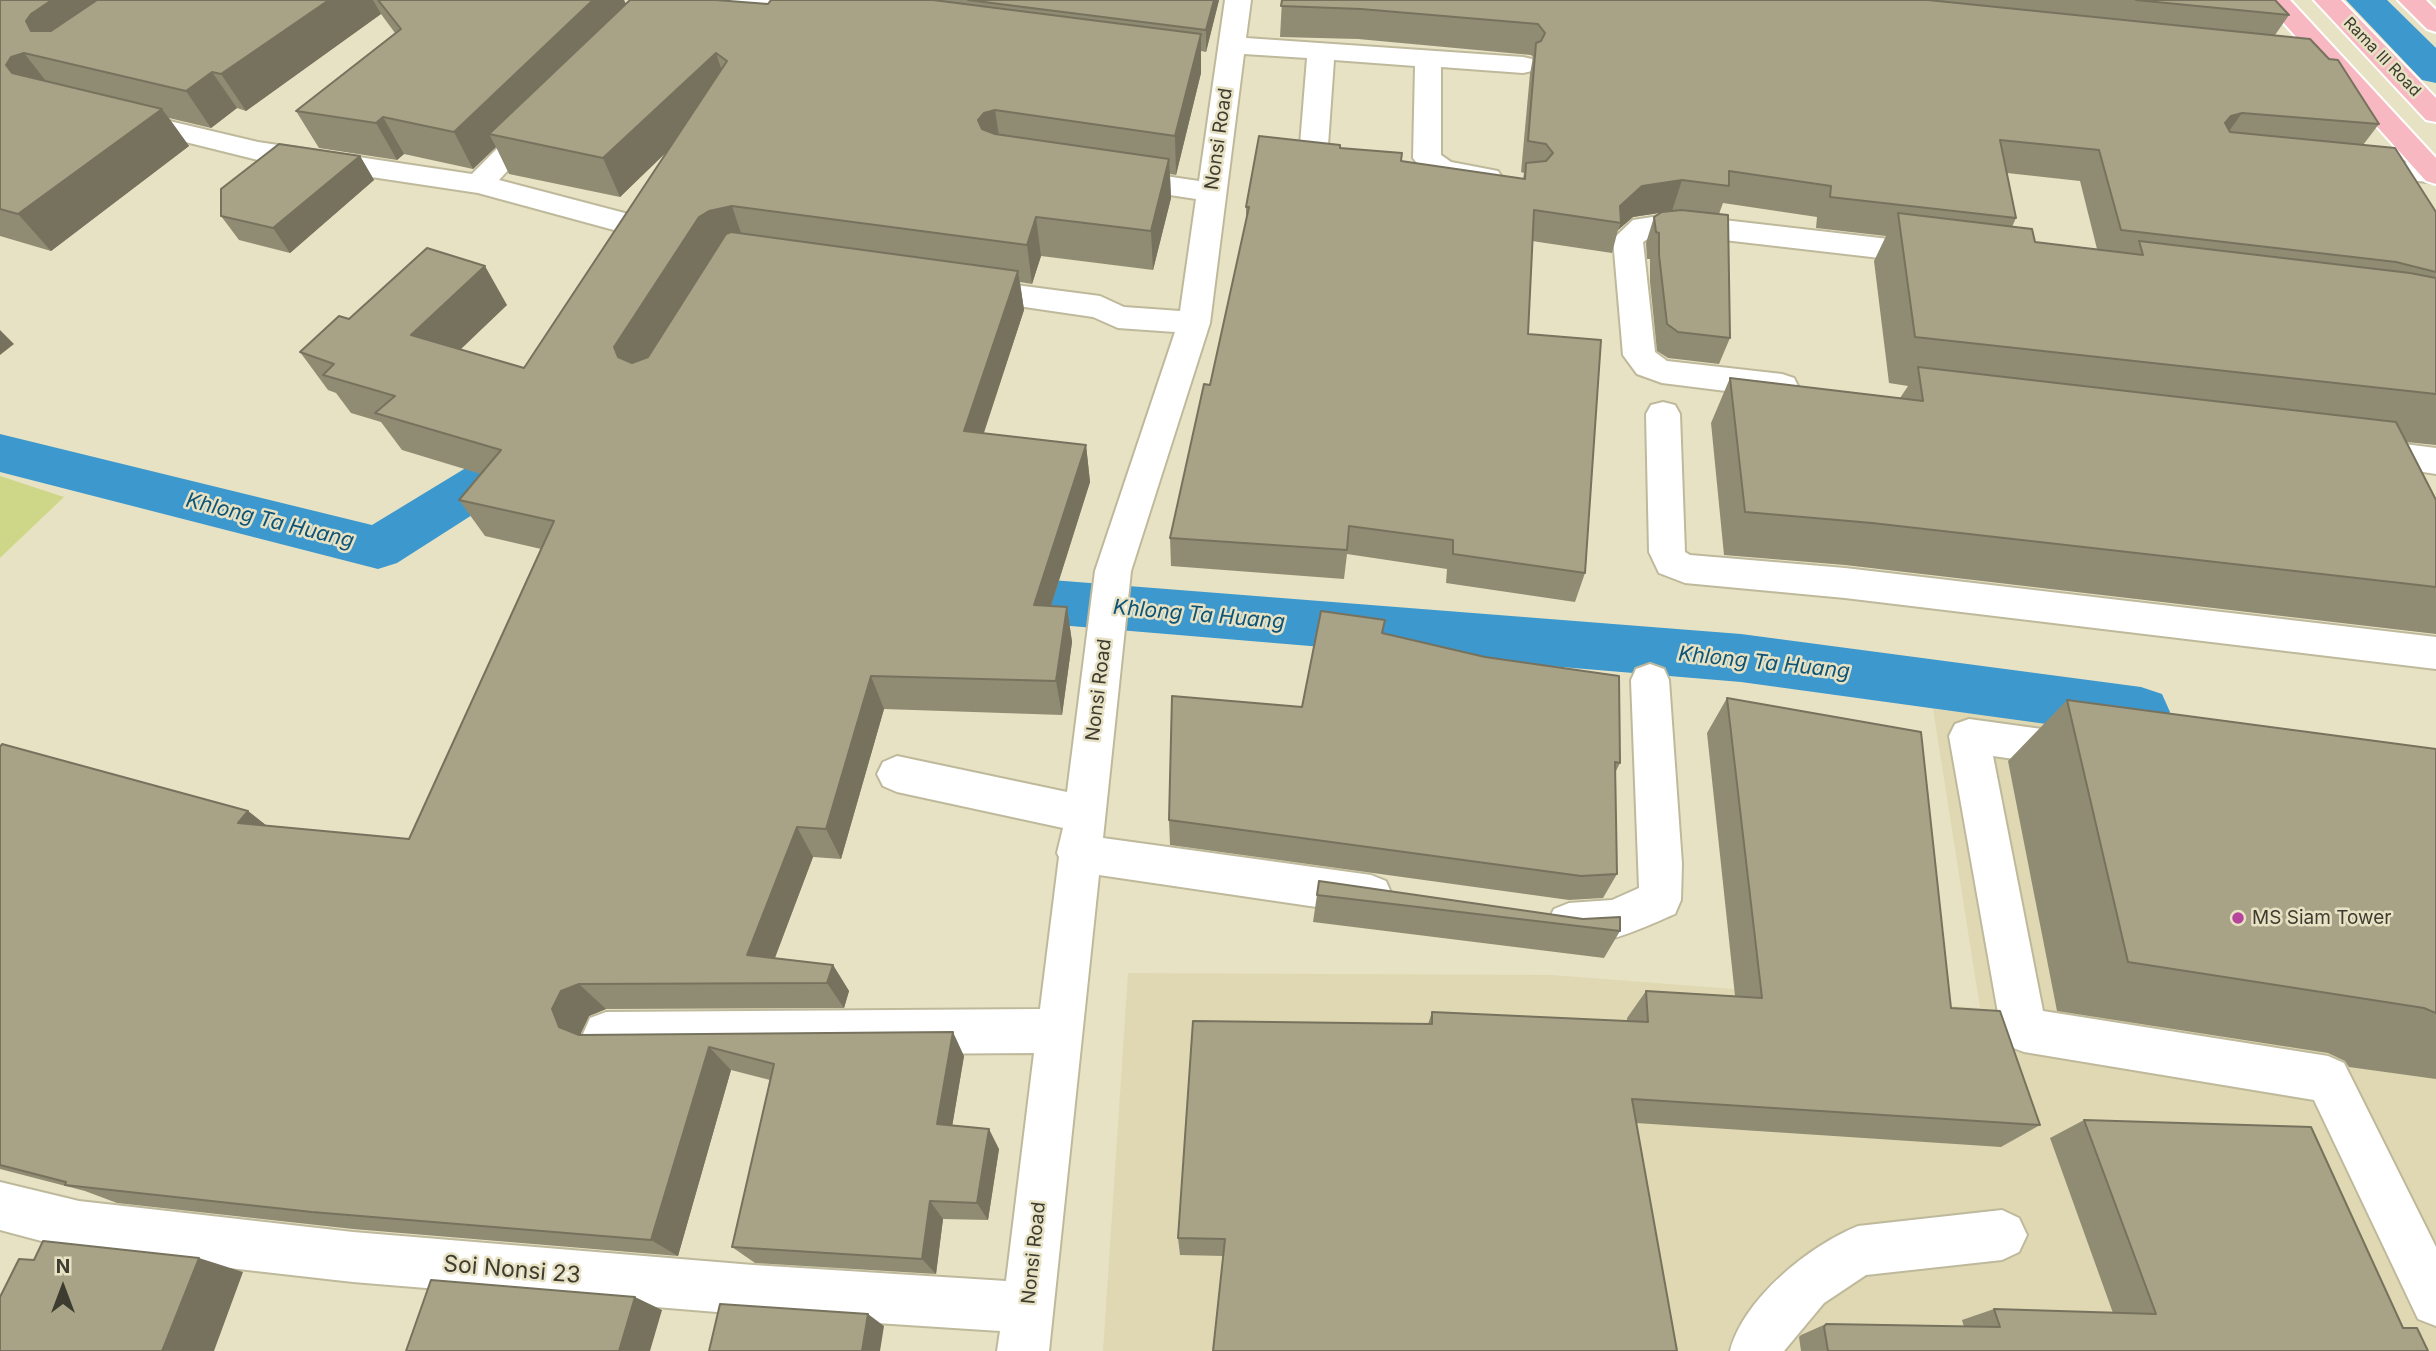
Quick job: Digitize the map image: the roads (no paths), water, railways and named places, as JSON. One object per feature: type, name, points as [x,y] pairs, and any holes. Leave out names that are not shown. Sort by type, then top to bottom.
[{"type":"main road","name":"Rama III Road","points":[[2276,0],[2435,174]]},
{"type":"main road","name":"Rama III Road","points":[[2327,0],[2436,114]]},
{"type":"main road","points":[[2411,0],[2436,24]]},
{"type":"street","points":[[724,0],[827,12]]},
{"type":"street","name":"Nonsi Road","points":[[1025,1330],[1080,834],[1113,571],[1194,323],[1212,192],[1221,57],[1238,0]]},
{"type":"street","points":[[1221,57],[1321,51],[1523,65]]},
{"type":"street","points":[[1314,145],[1321,51]]},
{"type":"street","points":[[1428,58],[1427,158],[1442,169],[1516,181]]},
{"type":"street","points":[[2301,61],[2335,64]]},
{"type":"street","points":[[479,184],[559,102]]},
{"type":"street","points":[[104,113],[258,150],[479,184],[625,223]]},
{"type":"street","points":[[2327,165],[2435,174]]},
{"type":"street","points":[[1093,174],[1212,192]]},
{"type":"street","points":[[1812,390],[1662,372],[1648,366],[1639,355],[1628,239],[1644,227],[1672,223],[1961,258]]},
{"type":"street","points":[[936,284],[1100,307],[1118,317],[1194,323]]},
{"type":"street","points":[[1663,414],[1667,552],[1672,564],[1685,569],[1845,583],[2436,653]]},
{"type":"street","points":[[2327,448],[2436,461]]},
{"type":"street","points":[[1528,918],[1569,923],[1613,920],[1638,912],[1660,900],[1661,864],[1650,680]]},
{"type":"street","points":[[2120,757],[1969,736],[2024,1030],[2328,1079],[2436,1301]]},
{"type":"street","points":[[897,774],[1080,834],[1405,900]]},
{"type":"street","points":[[606,1034],[1058,1031]]},
{"type":"street","name":"Soi Nonsi 23","points":[[0,1206],[79,1226],[353,1256],[752,1290],[1025,1330]]},
{"type":"street","points":[[1756,1351],[1758,1343],[1806,1285],[1858,1251],[2002,1235]]},
{"type":"waterway","points":[[2365,0],[2436,71]]},
{"type":"waterway","name":"Khlong Ta Huang","points":[[0,453],[378,548],[487,480],[536,492]]},
{"type":"waterway","name":"Khlong Ta Huang","points":[[975,596],[1741,658],[2141,712]]},
{"type":"place","name":"MS Siam Tower","points":[[2238,918]]}]
